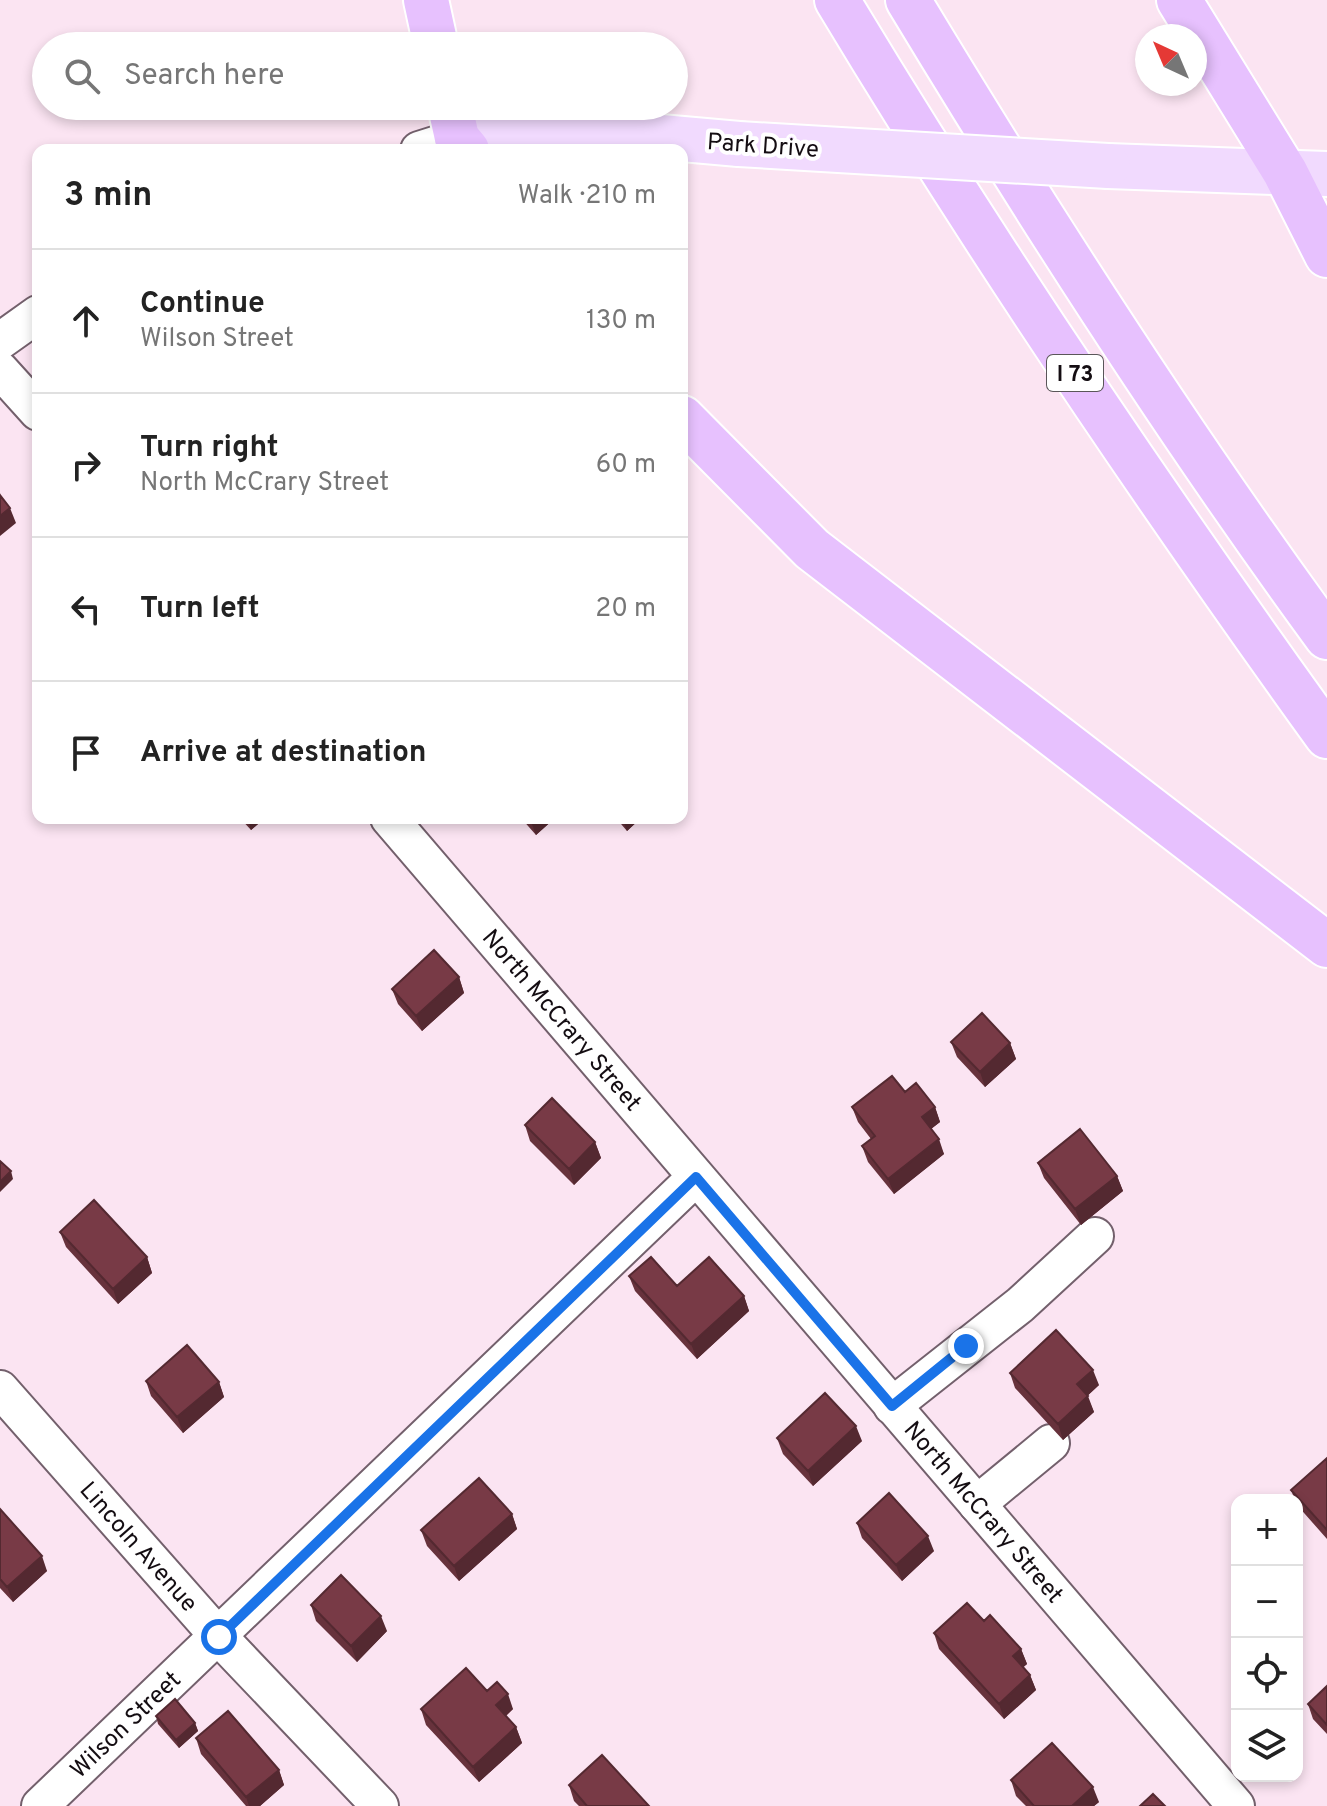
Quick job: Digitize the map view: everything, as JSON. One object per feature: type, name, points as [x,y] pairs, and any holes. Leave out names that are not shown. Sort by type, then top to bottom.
[{"type":"highway","points":[[426,0],[433,32]]},
{"type":"highway","name":"I 73","points":[[837,0],[1006,269],[1169,515],[1327,736]]},
{"type":"highway","name":"I 73","points":[[908,0],[972,107],[1241,519],[1327,637]]},
{"type":"highway","points":[[1179,0],[1306,173],[1327,255]]},
{"type":"highway","points":[[688,424],[812,549],[1327,945]]},
{"type":"main road","name":"Park Drive","points":[[448,136],[559,128],[739,144],[1108,166],[1306,173]]},
{"type":"street","points":[[0,341],[32,318]]},
{"type":"street","points":[[0,370],[32,405]]},
{"type":"street","name":"North McCrary Street","points":[[394,824],[1236,1806]]},
{"type":"street","name":"Wilson Street","points":[[40,1806],[696,1177]]},
{"type":"street","points":[[892,1406],[1020,1305],[1095,1236]]},
{"type":"street","name":"Lincoln Avenue","points":[[0,1389],[219,1637],[380,1806]]},
{"type":"street","points":[[977,1504],[1051,1443]]},
{"type":"building","points":[[0,495],[10,508],[0,516]]},
{"type":"building","points":[[434,950],[459,977],[416,1016],[392,989]]},
{"type":"building","points":[[982,1013],[1010,1043],[980,1072],[951,1042]]},
{"type":"building","points":[[892,1076],[905,1092],[916,1083],[935,1107],[922,1117],[939,1139],[888,1179],[862,1146],[875,1136],[852,1107]]},
{"type":"building","points":[[552,1098],[595,1142],[569,1169],[525,1125]]},
{"type":"building","points":[[1080,1129],[1117,1176],[1075,1209],[1038,1163]]},
{"type":"building","points":[[0,1161],[11,1171],[0,1182]]},
{"type":"building","points":[[94,1200],[147,1257],[113,1289],[60,1232]]},
{"type":"building","points":[[651,1257],[677,1286],[709,1257],[744,1296],[691,1344],[629,1276]]},
{"type":"building","points":[[1056,1330],[1093,1370],[1077,1384],[1088,1396],[1058,1424],[1010,1373]]},
{"type":"building","points":[[187,1345],[219,1382],[177,1417],[146,1381]]},
{"type":"building","points":[[825,1393],[856,1426],[808,1471],[777,1438]]},
{"type":"building","points":[[1327,1458],[1327,1530],[1303,1503],[1303,1494],[1295,1494],[1291,1490]]},
{"type":"building","points":[[479,1478],[512,1514],[454,1566],[421,1530]]},
{"type":"building","points":[[889,1493],[928,1536],[896,1565],[857,1523]]},
{"type":"building","points":[[0,1509],[42,1556],[7,1587],[0,1579]]},
{"type":"building","points":[[341,1575],[381,1616],[351,1646],[311,1605]]},
{"type":"building","points":[[967,1603],[984,1621],[990,1615],[1021,1649],[1013,1656],[1030,1675],[999,1704],[934,1633]]},
{"type":"building","points":[[466,1668],[487,1691],[497,1682],[508,1694],[496,1705],[516,1727],[473,1767],[421,1709]]},
{"type":"building","points":[[1327,1686],[1327,1725],[1308,1704]]},
{"type":"building","points":[[175,1699],[195,1723],[176,1740],[156,1716]]},
{"type":"building","points":[[228,1711],[279,1770],[246,1797],[196,1738]]},
{"type":"building","points":[[1052,1743],[1093,1787],[1072,1806],[1034,1806],[1011,1780]]},
{"type":"building","points":[[602,1755],[649,1806],[587,1806],[569,1785]]},
{"type":"building","points":[[1153,1794],[1165,1806],[1140,1806]]},
{"type":"route","points":[[219,1637],[696,1177],[892,1406],[966,1346]]}]
